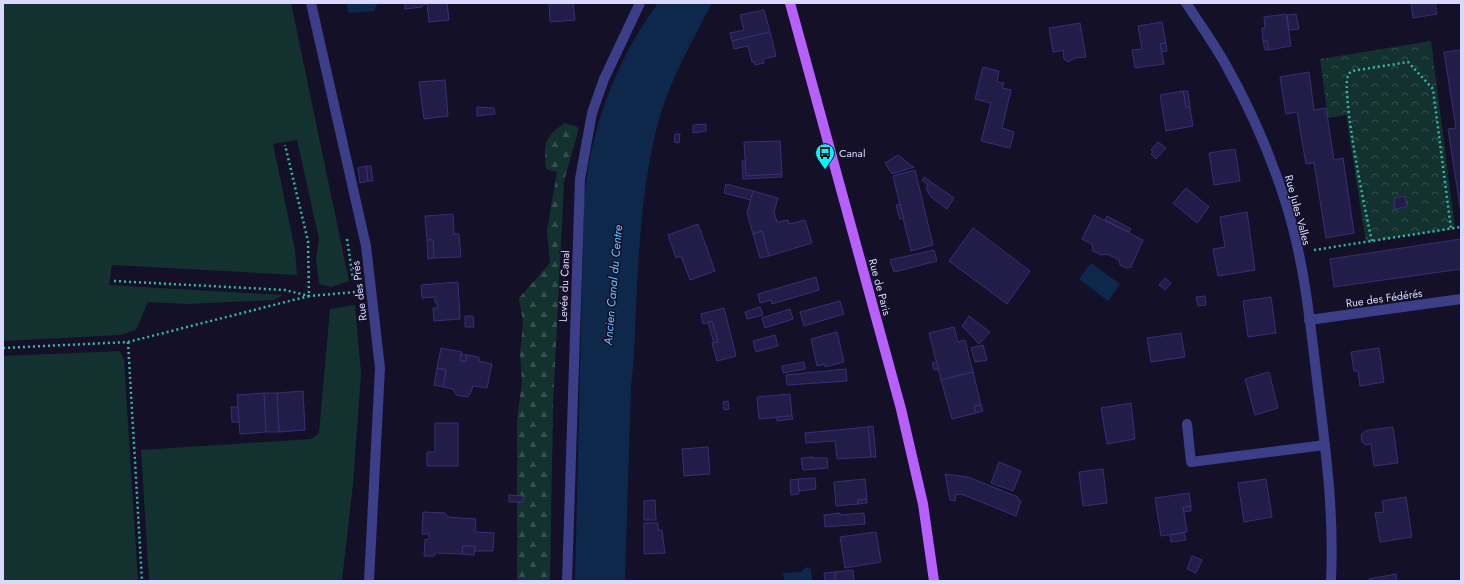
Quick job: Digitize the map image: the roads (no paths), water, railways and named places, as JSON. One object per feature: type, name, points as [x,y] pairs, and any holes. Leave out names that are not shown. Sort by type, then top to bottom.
[{"type":"main road","name":"Rue de Paris","points":[[790,3],[901,409],[922,504],[934,581]]},
{"type":"street","name":"Rue des Prés","points":[[311,3],[366,246],[380,368],[369,581]]},
{"type":"street","name":"Levée du Canal","points":[[567,581],[580,179],[595,106],[604,79],[640,3]]},
{"type":"street","name":"Rue Jules Valles","points":[[1186,3],[1226,66],[1252,115],[1274,167],[1288,209],[1298,253],[1309,320],[1325,444],[1333,532],[1331,581]]},
{"type":"street","name":"Rue des Fédérés","points":[[1309,320],[1461,299]]},
{"type":"street","points":[[1187,424],[1191,462],[1325,444]]},
{"type":"water","points":[[347,3],[376,3],[377,5],[374,11],[348,13]]},
{"type":"water","name":"Ancien Canal du Centre","points":[[658,3],[712,3],[683,58],[665,101],[655,135],[648,172],[641,230],[631,387],[625,581],[575,581],[584,202],[587,175],[592,148],[607,97],[629,49]]},
{"type":"water","points":[[1091,263],[1120,284],[1108,301],[1079,279]]},
{"type":"water","points":[[806,567],[811,569],[812,581],[784,581],[783,573],[801,572]]},
{"type":"place","name":"Canal","points":[[825,170]]}]
